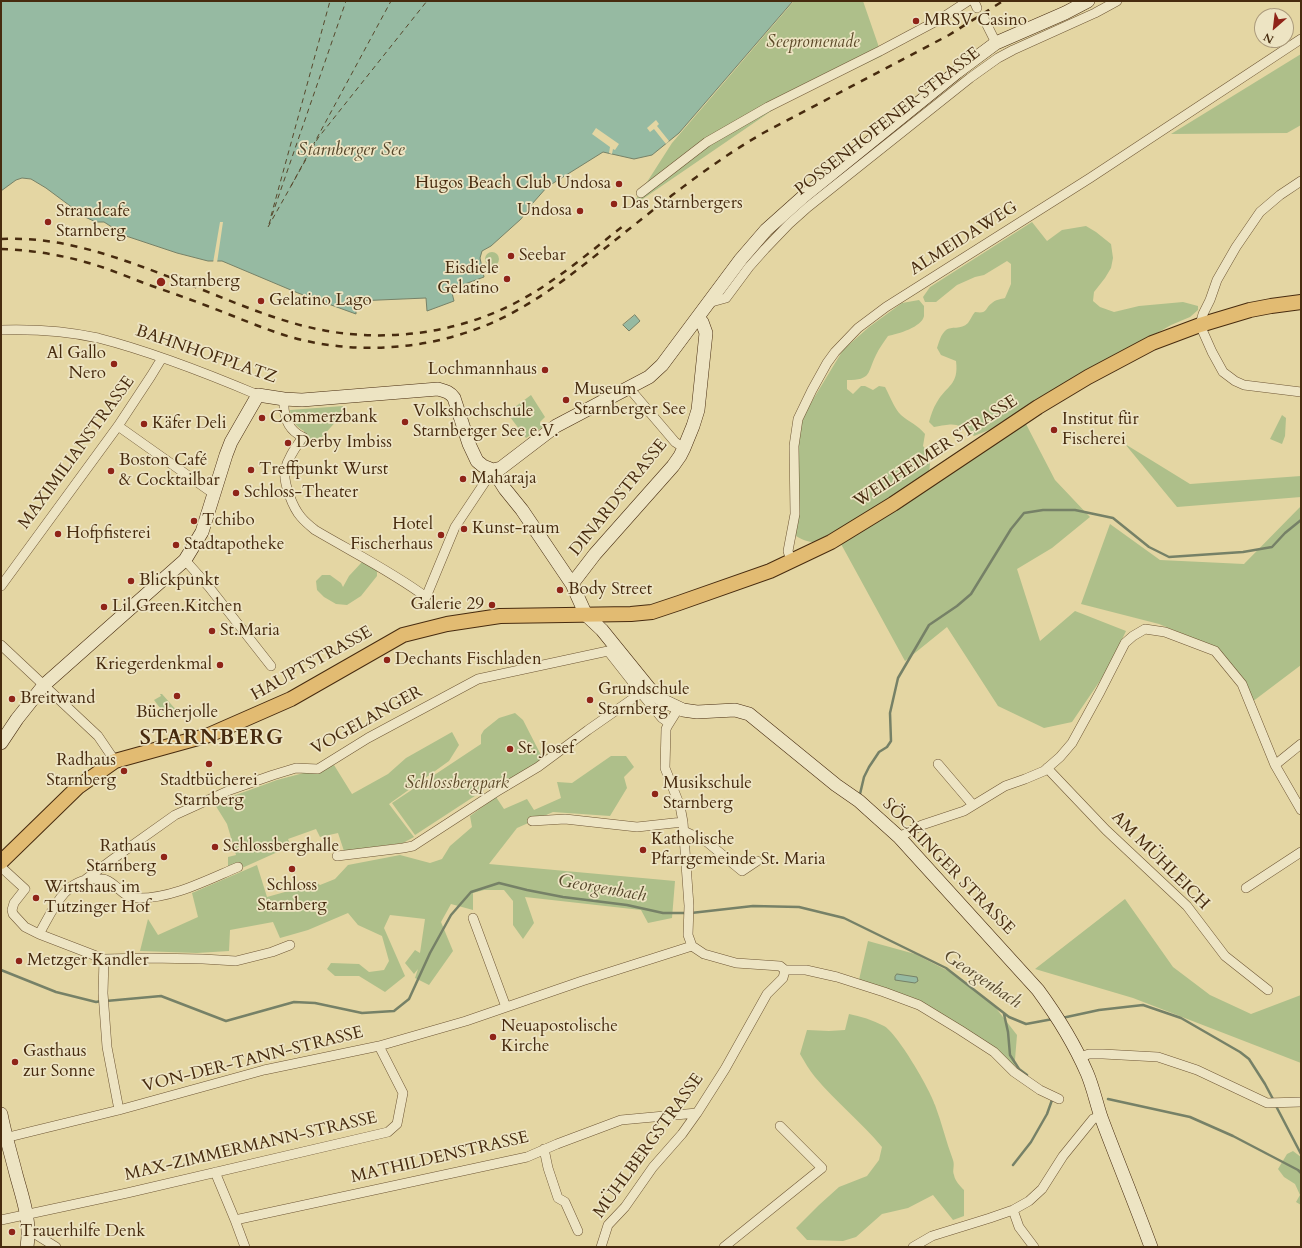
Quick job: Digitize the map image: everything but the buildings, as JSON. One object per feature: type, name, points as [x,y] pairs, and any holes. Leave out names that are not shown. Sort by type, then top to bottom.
[{"type":"main road","name":"WEILHEIMER STRASSE","points":[[586,615],[652,612],[727,586],[791,561],[831,542],[893,504],[1038,407],[1088,377],[1152,343],[1200,325],[1257,309],[1301,302]]},
{"type":"main road","name":"HAUPTSTRASSE","points":[[1,862],[78,787],[115,761],[209,734],[273,708],[298,696],[403,635],[447,624],[500,616],[586,615]]},
{"type":"street","points":[[642,193],[707,142],[768,107],[942,18],[968,1]]},
{"type":"street","name":"POSSENHOFENER STRASSE","points":[[492,470],[501,468],[562,422],[649,377],[662,365],[741,259],[766,230],[804,196],[957,72],[996,43],[1065,13],[1088,1]]},
{"type":"street","name":"POSSENHOFENER STRASSE","points":[[708,303],[726,298],[749,267],[789,224],[808,207],[970,78],[998,58],[1013,50],[1095,13],[1117,1]]},
{"type":"street","points":[[984,19],[996,43]]},
{"type":"street","name":"ALMEIDAWEG","points":[[791,561],[788,551],[795,514],[794,446],[798,419],[804,404],[827,363],[835,352],[858,328],[886,307],[1083,182],[1301,39]]},
{"type":"street","points":[[1301,181],[1280,195],[1260,212],[1217,280],[1200,325],[1212,352],[1224,372],[1235,381],[1244,385],[1301,392]]},
{"type":"street","name":"DINARDSTRASSE","points":[[572,584],[595,554],[673,466],[684,448],[698,410],[706,333],[702,322],[697,318]]},
{"type":"street","name":"BAHNHOFPLATZ","points":[[1,330],[31,329],[96,338],[162,358],[258,395],[284,399],[310,399],[438,389],[448,391],[454,398],[469,444],[477,460],[482,466],[492,470]]},
{"type":"street","name":"MAXIMILIANSTRASSE","points":[[1,586],[118,426],[152,376],[162,358]]},
{"type":"street","points":[[629,388],[675,442],[684,448]]},
{"type":"street","points":[[1,743],[17,719],[44,685],[185,560],[202,532],[231,442],[258,395]]},
{"type":"street","points":[[284,399],[283,410],[286,420],[294,431],[303,436],[291,455],[285,471],[285,478],[292,503],[298,513],[316,530],[387,570],[426,597],[455,527],[492,470],[522,510],[572,584],[586,615]]},
{"type":"street","points":[[118,426],[214,494]]},
{"type":"street","points":[[185,560],[210,587],[271,666]]},
{"type":"street","name":"SÖCKINGER STRASSE","points":[[586,615],[602,630],[649,688],[659,698],[678,709],[689,712],[735,710],[749,714],[836,785],[859,801],[899,837],[1038,990],[1055,1012],[1080,1057],[1088,1075],[1101,1116],[1134,1199],[1151,1247]]},
{"type":"street","points":[[899,837],[910,830],[964,811],[1005,786],[1025,780],[1044,771],[1060,757],[1072,743],[1125,643],[1145,629],[1165,632],[1215,651],[1242,684],[1275,765],[1301,810]]},
{"type":"street","points":[[1,644],[98,736],[115,761]]},
{"type":"street","name":"VOGELANGER","points":[[86,880],[175,815],[230,790],[273,775],[296,768],[318,769],[368,738],[478,679],[608,651],[641,693]]},
{"type":"street","points":[[337,856],[394,850],[413,846],[496,792],[538,767],[641,693],[662,718],[669,723]]},
{"type":"street","points":[[678,709],[666,729],[665,768],[679,802],[684,826],[689,906],[688,935],[692,946],[704,954],[736,963],[780,966],[785,970],[806,970],[837,977],[919,1005],[994,1052],[1014,1072],[1040,1090],[1060,1099]]},
{"type":"street","points":[[1275,765],[1301,744]]},
{"type":"street","points":[[938,764],[973,805]]},
{"type":"street","name":"AM MÜHLEICH","points":[[1047,768],[1106,830],[1187,906],[1225,956],[1268,990]]},
{"type":"street","points":[[532,821],[565,819],[637,827],[684,826],[707,842],[742,871],[757,861]]},
{"type":"street","points":[[1246,888],[1301,852]]},
{"type":"street","points":[[1,867],[25,890],[14,903],[12,910],[13,914],[25,927],[39,934],[104,959],[149,958],[236,961],[272,952],[290,945]]},
{"type":"street","points":[[39,934],[60,898],[67,890],[86,880],[106,880],[127,896],[135,898],[163,896],[238,867]]},
{"type":"street","points":[[473,918],[506,1007]]},
{"type":"street","name":"VON-DER-TANN-STRASSE","points":[[3,1138],[119,1110],[264,1070],[379,1046],[466,1021],[582,981],[692,946]]},
{"type":"street","points":[[104,959],[103,993],[107,1047],[119,1110]]},
{"type":"street","name":"MÜHLBERGSTRASSE","points":[[601,1247],[608,1225],[625,1207],[653,1167],[697,1114],[725,1069],[767,994],[783,978],[785,970]]},
{"type":"street","name":"MAX-ZIMMERMANN-STRASSE","points":[[1,1220],[127,1193],[388,1132],[397,1124],[403,1093],[379,1046]]},
{"type":"street","points":[[1080,1057],[1089,1054],[1103,1054],[1158,1057],[1197,1070],[1269,1103],[1301,1102]]},
{"type":"street","points":[[1,1114],[3,1138],[27,1214],[29,1233],[27,1247]]},
{"type":"street","name":"MATHILDENSTRASSE","points":[[235,1220],[527,1157],[544,1149],[621,1120],[697,1114]]},
{"type":"street","points":[[913,1247],[932,1236],[1013,1210],[1029,1201],[1042,1189],[1063,1156],[1093,1119],[1101,1116]]},
{"type":"street","points":[[724,1247],[822,1168],[780,1126]]},
{"type":"street","points":[[544,1149],[548,1168],[558,1198],[565,1202],[578,1231]]},
{"type":"street","points":[[215,1172],[245,1247]]},
{"type":"street","points":[[1013,1210],[1020,1226],[1034,1247]]},
{"type":"street","points":[[29,1233],[44,1238],[56,1247]]},
{"type":"green space","name":"Seepromenade","points":[[794,1],[863,1],[882,56],[783,103],[631,207],[672,143]]},
{"type":"green space","points":[[1301,54],[1301,125],[1287,133],[1171,134]]},
{"type":"green space","points":[[1032,222],[1047,241],[1062,230],[1086,226],[1111,244],[1113,258],[1111,268],[1094,292],[1093,301],[1100,307],[1114,312],[1139,306],[1183,302],[1198,306],[1198,310],[1190,317],[1171,325],[1083,373],[989,430],[974,436],[964,428],[956,425],[951,424],[934,427],[929,422],[932,412],[956,375],[956,361],[941,355],[937,348],[941,336],[948,329],[959,327],[968,323],[975,312],[984,312],[993,302],[1005,298],[1011,284],[1011,264],[1007,261],[984,275],[975,277],[957,285],[936,302],[925,302],[923,297],[930,287]]},
{"type":"green space","points":[[489,252],[495,252],[499,256],[499,262],[495,266],[489,266],[485,262],[485,256]]},
{"type":"green space","points":[[919,300],[924,306],[924,316],[922,320],[914,327],[898,334],[888,336],[877,352],[868,374],[861,379],[847,380],[847,389],[853,394],[861,386],[865,386],[873,390],[879,386],[885,387],[901,415],[925,434],[923,446],[929,458],[929,472],[829,538],[812,542],[801,539],[796,536],[796,467],[801,425],[806,411],[843,350],[869,327],[902,303]]},
{"type":"green space","points":[[531,395],[545,417],[540,422],[543,427],[526,438],[507,413]]},
{"type":"green space","points":[[343,406],[340,417],[322,437],[310,445],[303,446],[304,431],[294,422],[291,417],[290,410]]},
{"type":"green space","points":[[1282,415],[1286,418],[1285,436],[1282,444],[1270,439]]},
{"type":"green space","points":[[1026,424],[1055,480],[1090,517],[1052,548],[1017,569],[1040,641],[1075,611],[1126,631],[1108,669],[1072,722],[1044,728],[998,706],[947,627],[905,661],[841,544]]},
{"type":"green space","points":[[1125,444],[1190,484],[1301,476],[1301,497],[1177,507]]},
{"type":"green space","points":[[1301,506],[1301,665],[1252,702],[1217,648],[1159,624],[1081,604],[1110,524],[1160,560],[1244,564]]},
{"type":"green space","points":[[362,562],[373,565],[377,571],[377,576],[361,596],[347,605],[336,604],[324,597],[317,590],[316,581],[322,575],[330,575],[341,583],[343,587],[349,576]]},
{"type":"green space","points":[[160,694],[162,694],[178,712],[166,716],[154,700],[161,696]]},
{"type":"green space","name":"Schlossbergpark","points":[[515,713],[523,720],[543,759],[510,780],[504,777],[415,835],[392,803],[481,744],[481,735],[484,730],[499,718]]},
{"type":"green space","points":[[452,732],[459,745],[449,761],[389,804],[414,837],[403,843],[344,851],[338,833],[320,837],[316,829],[288,839],[291,846],[242,868],[228,869],[228,857],[236,855],[227,824],[214,803],[277,780],[334,765],[352,794],[388,774],[406,758]]},
{"type":"green space","points":[[611,756],[626,756],[634,767],[624,777],[627,788],[610,816],[553,812],[517,828],[489,864],[675,881],[672,918],[648,923],[641,910],[525,897],[534,923],[523,939],[513,925],[513,901],[504,890],[484,890],[473,893],[473,910],[451,904],[441,922],[453,951],[429,985],[415,978],[418,969],[414,974],[405,963],[415,950],[420,953],[425,919],[390,915],[384,928],[405,976],[385,992],[359,976],[335,976],[327,969],[331,963],[359,964],[369,972],[384,970],[389,961],[382,936],[358,925],[348,913],[308,930],[280,938],[273,922],[230,930],[229,951],[197,953],[140,951],[148,919],[158,935],[198,917],[192,893],[257,865],[267,897],[317,883],[320,885],[335,879],[348,865],[400,855],[430,863],[442,859],[450,846],[472,827],[470,816],[496,797],[504,809],[527,799],[534,810],[561,798],[557,782],[572,783]]},
{"type":"green space","points":[[1125,899],[1173,967],[1210,995],[1251,1014],[1301,995],[1301,1063],[1133,998],[1035,969]]},
{"type":"green space","points":[[868,941],[915,954],[956,975],[992,1003],[1017,1035],[1014,1072],[994,1052],[919,1005],[858,984]]},
{"type":"green space","points":[[849,1014],[875,1022],[884,1026],[890,1031],[905,1050],[920,1075],[932,1097],[953,1160],[953,1171],[955,1177],[964,1190],[964,1216],[953,1220],[933,1195],[908,1208],[882,1214],[856,1237],[843,1241],[807,1240],[796,1228],[839,1187],[867,1176],[879,1160],[882,1147],[823,1086],[811,1072],[800,1054],[807,1030],[845,1030]]},
{"type":"green space","points":[[1293,1151],[1301,1157],[1301,1205],[1296,1202],[1300,1195],[1295,1184],[1284,1177],[1278,1169],[1287,1154]]},
{"type":"water","name":"Starnberger See","points":[[1,1],[793,1],[679,133],[652,155],[634,159],[603,152],[547,187],[521,219],[491,246],[482,251],[480,258],[484,277],[451,289],[454,301],[427,311],[426,298],[356,301],[356,314],[298,293],[222,261],[208,261],[177,253],[126,236],[104,222],[96,222],[85,217],[46,188],[31,179],[22,178],[16,180],[1,191]]},
{"type":"water","points":[[635,315],[640,321],[629,331],[623,325]]},
{"type":"water","points":[[897,974],[917,977],[918,981],[915,983],[895,980]]},
{"type":"pier","points":[[656,120],[659,124],[657,126],[669,141],[666,144],[654,129],[650,132],[647,128]]},
{"type":"pier","points":[[596,128],[619,144],[615,150],[613,149],[612,154],[609,153],[610,147],[592,134]]},
{"type":"pier","points":[[220,222],[223,222],[217,263],[213,263]]},
{"type":"waterway","points":[[860,794],[864,777],[869,767],[879,752],[887,747],[891,741],[890,713],[898,678],[929,625],[957,606],[971,594],[1011,529],[1024,513],[1043,510],[1075,510],[1113,518],[1149,547],[1169,557],[1243,552],[1272,547],[1285,533],[1301,520]]},
{"type":"waterway","name":"Georgenbach","points":[[106,1001],[161,996],[226,1021],[294,1002],[315,1003],[362,1013],[394,1011],[409,999],[430,953],[451,915],[471,892],[499,883],[563,897],[627,905],[663,913],[686,913]]},
{"type":"waterway","name":"Georgenbach","points":[[691,913],[753,906],[799,907],[844,918],[946,968],[1009,1017],[1026,1024],[1053,1019]]},
{"type":"waterway","name":"Georgenbach","points":[[1,970],[56,992],[96,1002],[101,1001]]},
{"type":"waterway","name":"Georgenbach","points":[[1062,1018],[1099,1010],[1143,1005],[1181,1018],[1240,1052],[1249,1059],[1274,1101]]},
{"type":"waterway","points":[[1004,1014],[1008,1032],[1010,1055],[1019,1069],[1027,1075]]},
{"type":"waterway","points":[[1108,1099],[1190,1117],[1233,1136],[1298,1170],[1301,1173]]},
{"type":"waterway","points":[[1013,1165],[1031,1142],[1047,1114],[1052,1100]]},
{"type":"waterway","points":[[1276,1106],[1301,1154]]},
{"type":"ferry route","points":[[271,216],[330,1]]},
{"type":"ferry route","points":[[269,224],[346,1]]},
{"type":"ferry route","points":[[291,186],[391,1]]},
{"type":"ferry route","points":[[268,227],[318,138],[427,1]]},
{"type":"railway","points":[[1,249],[43,253],[94,264],[284,335],[313,342],[344,347],[374,348],[405,346],[436,341],[465,333],[494,322],[521,308],[574,272],[723,158],[765,132],[949,35],[1003,1]]},
{"type":"railway","points":[[1,239],[47,241],[91,250],[134,264],[264,314],[299,325],[342,333],[393,335],[419,333],[470,322],[517,302],[532,294],[560,275],[627,223]]},
{"type":"place","name":"MRSV Casino","points":[[916,21]]},
{"type":"place","name":"Hugos Beach Club Undosa","points":[[619,184]]},
{"type":"place","name":"Das Starnbergers","points":[[614,204]]},
{"type":"place","name":"Undosa","points":[[580,211]]},
{"type":"place","name":"Strandcafe Starnberg","points":[[48,222]]},
{"type":"place","name":"Seebar","points":[[511,256]]},
{"type":"place","name":"Eisdiele Gelatino","points":[[507,279]]},
{"type":"place","name":"Starnberg","points":[[161,282]]},
{"type":"place","name":"Gelatino Lago","points":[[261,301]]},
{"type":"place","name":"Al Gallo Nero","points":[[114,364]]},
{"type":"place","name":"Lochmannhaus","points":[[545,370]]},
{"type":"place","name":"Museum Starnberger See","points":[[566,400]]},
{"type":"place","name":"Commerzbank","points":[[262,418]]},
{"type":"place","name":"Volkshochschule Starnberger See e.V.","points":[[405,422]]},
{"type":"place","name":"Käfer Deli","points":[[144,424]]},
{"type":"place","name":"Institut für Fischerei","points":[[1054,430]]},
{"type":"place","name":"Derby Imbiss","points":[[288,443]]},
{"type":"place","name":"Treffpunkt Wurst","points":[[251,470]]},
{"type":"place","name":"Boston Café & Cocktailbar","points":[[111,471]]},
{"type":"place","name":"Maharaja","points":[[463,479]]},
{"type":"place","name":"Schloss-Theater","points":[[236,493]]},
{"type":"place","name":"Tchibo","points":[[194,521]]},
{"type":"place","name":"Kunst-raum","points":[[464,529]]},
{"type":"place","name":"Hofpfisterei","points":[[58,534]]},
{"type":"place","name":"Hotel Fischerhaus","points":[[441,535]]},
{"type":"place","name":"Stadtapotheke","points":[[176,545]]},
{"type":"place","name":"Blickpunkt","points":[[131,581]]},
{"type":"place","name":"Body Street","points":[[560,590]]},
{"type":"place","name":"Galerie 29","points":[[492,605]]},
{"type":"place","name":"Lil.Green.Kitchen","points":[[104,607]]},
{"type":"place","name":"St.Maria","points":[[212,631]]},
{"type":"place","name":"Dechants Fischladen","points":[[387,660]]},
{"type":"place","name":"Kriegerdenkmal","points":[[220,665]]},
{"type":"place","name":"Bücherjolle","points":[[177,696]]},
{"type":"place","name":"Breitwand","points":[[12,699]]},
{"type":"place","name":"Grundschule Starnberg","points":[[590,700]]},
{"type":"place","name":"St. Josef","points":[[510,749]]},
{"type":"place","name":"Stadtbücherei Starnberg","points":[[209,764]]},
{"type":"place","name":"Radhaus Starnberg","points":[[124,771]]},
{"type":"place","name":"Musikschule Starnberg","points":[[655,794]]},
{"type":"place","name":"Schlossberghalle","points":[[215,847]]},
{"type":"place","name":"Katholische Pfarrgemeinde St. Maria","points":[[643,850]]},
{"type":"place","name":"Rathaus Starnberg","points":[[164,857]]},
{"type":"place","name":"Schloss Starnberg","points":[[292,869]]},
{"type":"place","name":"Wirtshaus im Tutzinger Hof","points":[[36,898]]},
{"type":"place","name":"Metzger Kandler","points":[[19,961]]},
{"type":"place","name":"Neuapostolische Kirche","points":[[493,1037]]},
{"type":"place","name":"Gasthaus zur Sonne","points":[[15,1062]]},
{"type":"place","name":"Trauerhilfe Denk","points":[[12,1232]]},
{"type":"district","name":"STARNBERG","points":[[212,739]]}]
